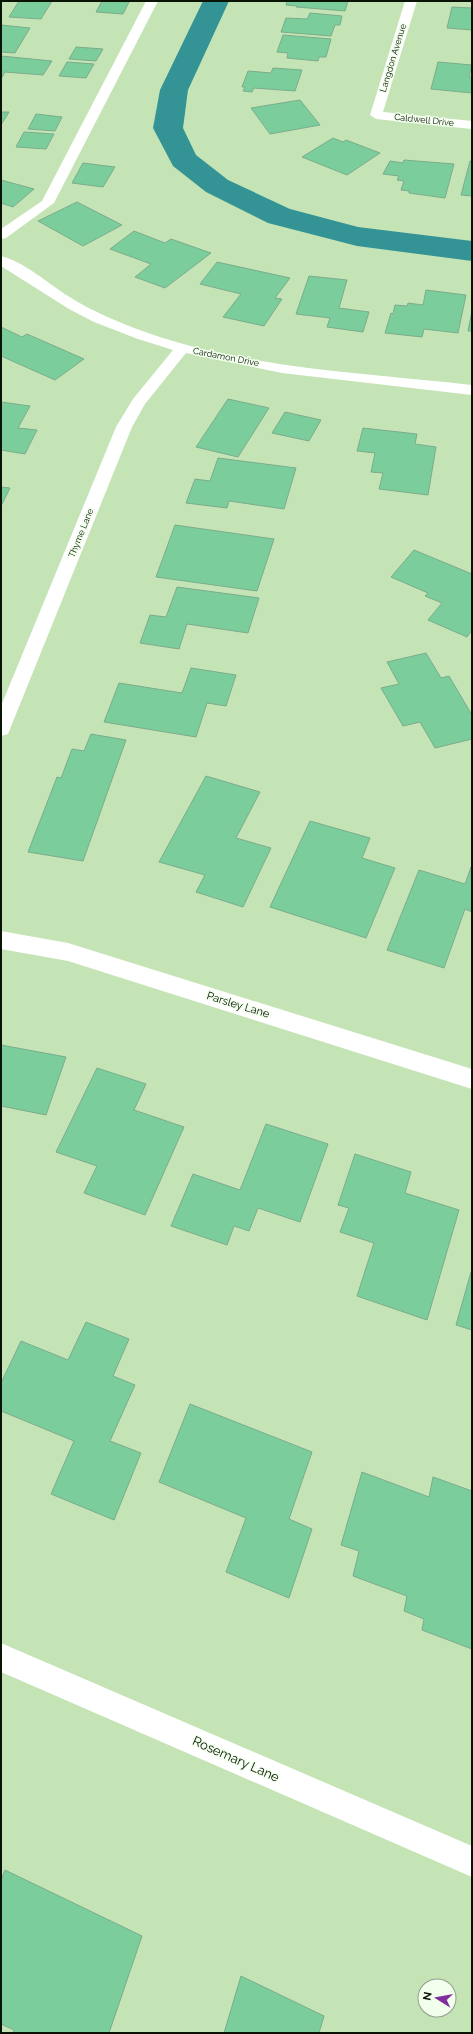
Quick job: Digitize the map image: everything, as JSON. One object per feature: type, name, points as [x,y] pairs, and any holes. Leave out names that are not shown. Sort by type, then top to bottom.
[{"type":"street","points":[[1,235],[47,203],[152,1]]},
{"type":"street","name":"Langdon Avenue","points":[[376,116],[411,1]]},
{"type":"street","name":"Caldwell Drive","points":[[376,116],[472,125]]},
{"type":"street","name":"Cardamon Drive","points":[[1,260],[17,268],[56,296],[98,318],[141,336],[182,348],[267,365],[472,390]]},
{"type":"street","name":"Thyme Lane","points":[[1,729],[124,427],[138,402],[182,348]]},
{"type":"street","name":"Parsley Lane","points":[[1,940],[68,952],[472,1079]]},
{"type":"street","name":"Rosemary Lane","points":[[1,1657],[472,1862]]},
{"type":"building","points":[[19,1],[52,1],[41,19],[9,17]]},
{"type":"building","points":[[102,1],[129,2],[123,14],[96,12]]},
{"type":"building","points":[[287,1],[348,1],[345,11],[296,7],[297,6],[286,5]]},
{"type":"building","points":[[452,7],[472,8],[472,30],[447,28]]},
{"type":"building","points":[[310,13],[342,16],[340,25],[335,25],[331,36],[281,32],[286,18],[307,19]]},
{"type":"building","points":[[1,25],[30,28],[15,53],[1,52]]},
{"type":"building","points":[[283,35],[331,39],[326,57],[319,57],[318,61],[287,58],[288,53],[277,52]]},
{"type":"building","points":[[76,47],[103,49],[96,61],[69,59]]},
{"type":"building","points":[[1,56],[52,61],[43,75],[5,72],[1,79]]},
{"type":"building","points":[[67,62],[94,64],[86,78],[59,76]]},
{"type":"building","points":[[438,62],[472,65],[469,77],[472,77],[472,93],[431,89]]},
{"type":"building","points":[[273,68],[302,70],[295,91],[254,88],[252,92],[243,91],[245,87],[242,87],[248,71],[271,73]]},
{"type":"building","points":[[300,100],[320,125],[270,134],[251,108]]},
{"type":"building","points":[[1,112],[9,112],[1,125]]},
{"type":"building","points":[[36,114],[62,117],[55,131],[28,129]]},
{"type":"building","points":[[24,132],[54,134],[46,149],[16,147]]},
{"type":"building","points":[[333,138],[343,142],[346,140],[380,153],[347,175],[302,157]]},
{"type":"building","points":[[404,160],[454,164],[445,198],[409,193],[409,191],[401,190],[404,181],[397,180],[399,176],[383,174],[390,161],[403,163]]},
{"type":"building","points":[[470,161],[472,161],[472,196],[461,195]]},
{"type":"building","points":[[83,163],[115,167],[103,187],[72,183]]},
{"type":"building","points":[[1,180],[34,189],[13,207],[1,203]]},
{"type":"building","points":[[77,202],[122,225],[83,246],[38,221]]},
{"type":"building","points":[[134,231],[165,243],[171,239],[211,253],[165,288],[135,277],[151,264],[110,249]]},
{"type":"building","points":[[217,262],[290,278],[275,298],[282,299],[264,326],[223,317],[241,294],[200,284]]},
{"type":"building","points":[[309,276],[347,280],[339,308],[369,312],[363,332],[327,327],[330,318],[296,314]]},
{"type":"building","points":[[426,290],[466,295],[458,333],[424,329],[422,337],[385,333],[395,305],[407,306],[408,303],[423,305]]},
{"type":"building","points":[[472,311],[472,331],[468,331]]},
{"type":"building","points":[[1,327],[22,337],[27,334],[84,359],[55,380],[1,356]]},
{"type":"building","points":[[228,399],[269,408],[238,457],[196,447]]},
{"type":"building","points":[[1,402],[30,406],[18,428],[37,430],[25,454],[1,450]]},
{"type":"building","points":[[285,412],[321,420],[309,441],[272,433]]},
{"type":"building","points":[[363,428],[417,434],[415,444],[436,447],[428,495],[379,489],[383,473],[371,472],[375,453],[357,451]]},
{"type":"building","points":[[218,458],[296,468],[284,509],[229,501],[227,508],[186,503],[195,479],[210,481]]},
{"type":"building","points":[[1,487],[10,488],[1,506]]},
{"type":"building","points":[[175,525],[274,539],[257,591],[156,577]]},
{"type":"building","points":[[414,550],[472,574],[472,630],[467,637],[428,620],[442,603],[425,596],[428,593],[391,577]]},
{"type":"building","points":[[177,587],[259,598],[248,633],[187,624],[179,649],[140,643],[150,615],[166,617]]},
{"type":"building","points":[[426,653],[441,678],[449,676],[472,715],[472,739],[435,748],[420,722],[403,726],[381,688],[399,684],[387,662]]},
{"type":"building","points":[[191,668],[236,675],[226,706],[207,703],[196,737],[104,722],[119,683],[182,693]]},
{"type":"building","points":[[91,734],[126,740],[83,861],[28,852],[57,777],[61,778],[72,749],[84,751]]},
{"type":"building","points":[[206,776],[260,792],[236,838],[271,848],[243,907],[196,892],[205,875],[159,862]]},
{"type":"building","points":[[310,821],[370,838],[362,858],[395,868],[366,938],[270,907]]},
{"type":"building","points":[[471,867],[472,912],[465,909],[444,968],[387,950],[419,870],[465,884]]},
{"type":"building","points":[[1,1045],[66,1057],[46,1115],[1,1106]]},
{"type":"building","points":[[97,1068],[146,1084],[134,1110],[184,1127],[145,1215],[84,1193],[97,1166],[56,1152]]},
{"type":"building","points":[[266,1124],[328,1144],[300,1222],[258,1208],[249,1231],[234,1226],[227,1245],[171,1226],[193,1174],[240,1190]]},
{"type":"building","points":[[355,1154],[411,1172],[405,1193],[459,1210],[427,1320],[357,1296],[374,1243],[340,1232],[349,1208],[338,1205]]},
{"type":"building","points":[[471,1272],[472,1273],[472,1330],[456,1325]]},
{"type":"building","points":[[86,1322],[129,1339],[113,1376],[135,1385],[110,1441],[141,1453],[114,1520],[51,1494],[74,1441],[1,1411],[1,1383],[21,1341],[68,1360]]},
{"type":"building","points":[[190,1404],[312,1452],[289,1519],[312,1529],[289,1598],[226,1572],[246,1518],[159,1482]]},
{"type":"building","points":[[362,1472],[429,1497],[433,1477],[472,1491],[472,1649],[422,1630],[424,1619],[404,1611],[407,1596],[353,1576],[359,1551],[341,1545]]},
{"type":"building","points":[[5,1870],[142,1936],[109,2033],[13,2033],[14,2030],[1,2024],[1,1880]]},
{"type":"building","points":[[241,1976],[324,2016],[319,2033],[224,2033]]},
{"type":"waterway","points":[[216,1],[174,90],[168,128],[184,160],[217,186],[279,216],[357,236],[472,251]]}]
